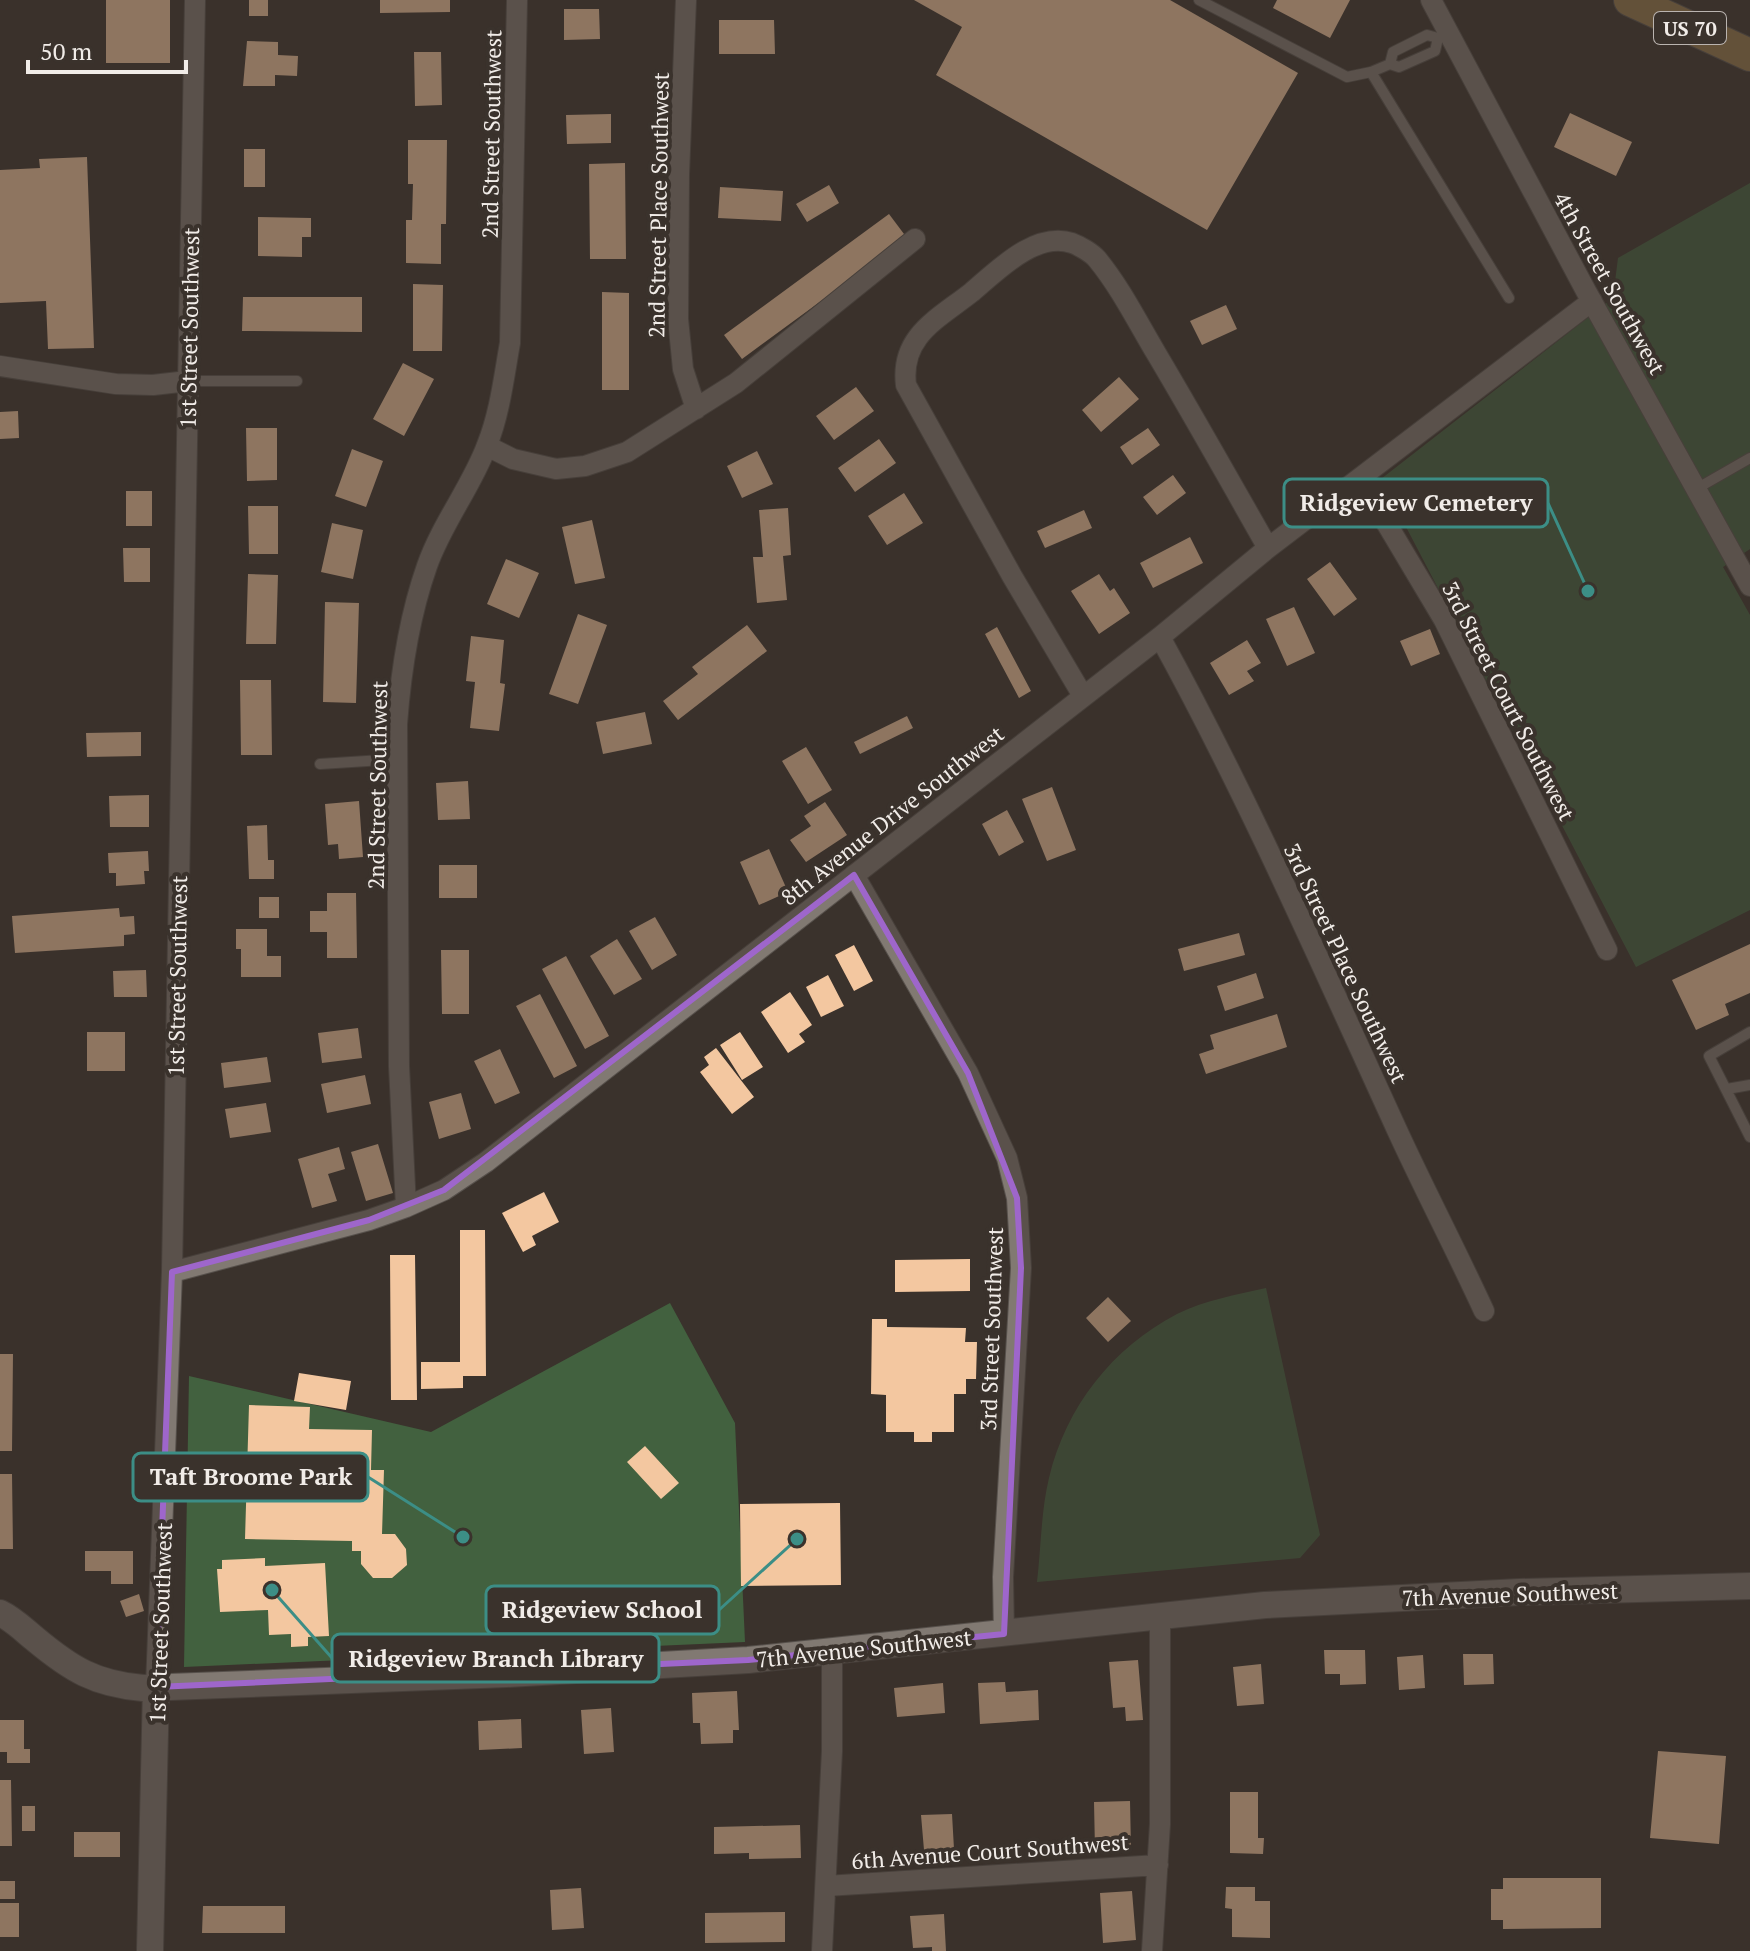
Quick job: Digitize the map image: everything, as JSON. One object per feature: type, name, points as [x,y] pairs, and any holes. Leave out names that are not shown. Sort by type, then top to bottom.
[{"type":"main road","name":"US 70","points":[[1630,0],[1663,8],[1750,55]]},
{"type":"street","name":"1st Street Southwest","points":[[150,1951],[156,1687],[172,1272],[195,0]]},
{"type":"street","name":"2nd Street Southwest","points":[[406,1207],[399,1066],[400,682],[411,619],[427,565],[449,516],[487,446],[510,343],[517,0]]},
{"type":"street","name":"2nd Street Place Southwest","points":[[686,0],[679,174],[678,319],[683,369],[696,409]]},
{"type":"street","name":"4th Street Southwest","points":[[1431,0],[1444,35],[1750,586]]},
{"type":"street","points":[[487,446],[513,459],[541,467],[585,466],[627,452],[736,383],[915,239]]},
{"type":"street","points":[[1083,696],[906,385],[904,370],[909,348],[918,336],[1015,257],[1034,246],[1056,242],[1071,243],[1095,256],[1119,290],[1268,548]]},
{"type":"street","name":"8th Avenue Drive Southwest","points":[[172,1272],[369,1220],[444,1190],[486,1162],[1160,637],[1268,548],[1592,301]]},
{"type":"street","points":[[0,366],[116,384],[153,385],[188,381]]},
{"type":"street","name":"3rd Street Court Southwest","points":[[1360,479],[1444,620],[1607,950]]},
{"type":"street","name":"3rd Street Place Southwest","points":[[1160,637],[1236,783],[1352,1028],[1397,1132],[1484,1311]]},
{"type":"street","name":"3rd Street Southwest","points":[[854,875],[968,1073],[1007,1158],[1017,1198],[1021,1268],[1004,1562],[1004,1634]]},
{"type":"street","name":"7th Avenue Southwest","points":[[0,1613],[66,1664],[90,1677],[116,1686],[156,1687],[506,1674],[748,1660],[1265,1605],[1520,1592],[1750,1586]]},
{"type":"street","points":[[1152,1951],[1158,1865],[1160,1617]]},
{"type":"street","points":[[822,1951],[832,1751],[832,1651]]},
{"type":"street","name":"6th Avenue Court Southwest","points":[[826,1886],[1158,1865]]},
{"type":"lane","points":[[1199,0],[1347,77],[1390,64],[1399,67],[1435,51],[1444,35],[1427,35],[1393,52],[1390,64]]},
{"type":"lane","points":[[1371,72],[1509,298]]},
{"type":"lane","points":[[188,381],[297,381]]},
{"type":"lane","points":[[1696,489],[1750,458]]},
{"type":"lane","points":[[320,764],[398,759]]},
{"type":"lane","points":[[1750,1032],[1709,1056],[1750,1137]]},
{"type":"lane","points":[[1727,1089],[1750,1085]]},
{"type":"highlighted area","points":[[854,875],[968,1073],[1017,1198],[1021,1268],[1004,1634],[748,1660],[156,1687],[172,1272],[369,1220],[444,1190]]},
{"type":"green space","points":[[1750,183],[1750,549],[1723,567],[1750,615],[1750,910],[1636,967],[1381,479],[1613,298],[1618,258]]},
{"type":"green space","points":[[1266,1288],[1320,1535],[1300,1558],[1037,1582],[1049,1478],[1067,1427],[1095,1382],[1132,1344],[1177,1314],[1210,1301]]},
{"type":"green space","points":[[670,1303],[735,1423],[745,1642],[184,1667],[189,1376],[431,1432]]},
{"type":"building","points":[[106,0],[170,0],[170,63],[106,63]]},
{"type":"building","points":[[249,0],[268,0],[268,16],[249,16]]},
{"type":"building","points":[[380,0],[450,0],[450,12],[380,13]]},
{"type":"building","points":[[914,0],[1170,0],[1298,73],[1207,230],[936,75],[962,27]]},
{"type":"building","points":[[1277,0],[1350,0],[1330,38],[1273,8]]},
{"type":"building","points":[[564,9],[599,9],[600,39],[564,40]]},
{"type":"building","points":[[719,20],[774,20],[775,54],[719,54]]},
{"type":"building","points":[[247,41],[278,42],[278,55],[298,56],[297,76],[275,75],[275,86],[243,86]]},
{"type":"building","points":[[414,52],[441,52],[442,105],[415,106]]},
{"type":"building","points":[[1570,113],[1632,142],[1616,176],[1554,147]]},
{"type":"building","points":[[611,114],[611,143],[567,144],[566,115]]},
{"type":"building","points":[[408,140],[447,140],[446,224],[441,224],[441,264],[406,263],[406,220],[412,220],[413,184],[408,184]]},
{"type":"building","points":[[244,149],[265,149],[265,187],[244,187]]},
{"type":"building","points":[[87,157],[94,348],[48,349],[46,301],[0,303],[0,170],[40,168],[39,159]]},
{"type":"building","points":[[625,163],[626,259],[590,259],[589,164]]},
{"type":"building","points":[[829,185],[839,203],[807,222],[796,204]]},
{"type":"building","points":[[720,187],[783,191],[781,221],[718,218]]},
{"type":"building","points":[[889,214],[907,238],[742,359],[724,335]]},
{"type":"building","points":[[258,217],[311,218],[311,237],[302,237],[302,257],[258,256]]},
{"type":"building","points":[[413,284],[443,285],[442,351],[413,351]]},
{"type":"building","points":[[602,292],[629,293],[629,390],[602,390]]},
{"type":"building","points":[[243,297],[362,297],[362,332],[242,331]]},
{"type":"building","points":[[1226,305],[1237,329],[1202,345],[1190,321]]},
{"type":"building","points":[[403,363],[434,379],[404,436],[373,419]]},
{"type":"building","points":[[1119,377],[1139,399],[1101,432],[1082,410]]},
{"type":"building","points":[[856,387],[874,411],[834,440],[816,416]]},
{"type":"building","points":[[18,411],[19,438],[0,439],[0,412]]},
{"type":"building","points":[[246,428],[277,428],[277,480],[247,481]]},
{"type":"building","points":[[1148,428],[1160,445],[1132,465],[1120,447]]},
{"type":"building","points":[[879,439],[896,463],[855,492],[838,468]]},
{"type":"building","points":[[352,449],[383,461],[366,507],[335,496]]},
{"type":"building","points":[[757,451],[773,484],[742,498],[727,466]]},
{"type":"building","points":[[1173,475],[1186,493],[1157,515],[1143,497]]},
{"type":"building","points":[[126,491],[152,491],[152,526],[126,526]]},
{"type":"building","points":[[904,493],[923,523],[887,545],[868,516]]},
{"type":"building","points":[[248,506],[278,506],[278,554],[249,554]]},
{"type":"building","points":[[788,508],[791,555],[783,556],[787,600],[757,603],[753,557],[763,557],[759,510]]},
{"type":"building","points":[[1084,510],[1092,528],[1045,548],[1037,531]]},
{"type":"building","points":[[592,520],[605,578],[575,584],[562,527]]},
{"type":"building","points":[[332,523],[363,530],[353,579],[321,572]]},
{"type":"building","points":[[1190,537],[1203,563],[1153,588],[1140,563]]},
{"type":"building","points":[[123,548],[150,548],[150,582],[124,582]]},
{"type":"building","points":[[506,559],[539,573],[519,618],[487,604]]},
{"type":"building","points":[[1330,562],[1357,599],[1334,616],[1307,579]]},
{"type":"building","points":[[248,574],[278,575],[276,644],[246,644]]},
{"type":"building","points":[[1099,574],[1110,591],[1114,588],[1130,613],[1099,634],[1071,591]]},
{"type":"building","points":[[325,602],[359,603],[356,703],[323,702]]},
{"type":"building","points":[[1294,607],[1315,653],[1287,666],[1266,619]]},
{"type":"building","points":[[578,614],[607,625],[578,704],[549,694]]},
{"type":"building","points":[[747,625],[767,651],[678,720],[663,701],[698,674],[692,667]]},
{"type":"building","points":[[997,627],[1031,691],[1019,698],[985,634]]},
{"type":"building","points":[[1430,629],[1440,654],[1411,666],[1400,641]]},
{"type":"building","points":[[471,636],[504,640],[500,683],[505,684],[499,731],[470,728],[475,682],[466,681]]},
{"type":"building","points":[[1247,640],[1261,663],[1247,671],[1254,681],[1229,695],[1210,663]]},
{"type":"building","points":[[240,680],[271,680],[272,755],[241,755]]},
{"type":"building","points":[[645,712],[652,744],[603,754],[596,722]]},
{"type":"building","points":[[907,716],[913,728],[860,754],[854,742]]},
{"type":"building","points":[[141,732],[141,756],[87,757],[86,733]]},
{"type":"building","points":[[806,747],[832,790],[808,804],[782,761]]},
{"type":"building","points":[[468,781],[470,819],[438,820],[436,783]]},
{"type":"building","points":[[1052,787],[1076,850],[1047,861],[1022,799]]},
{"type":"building","points":[[149,795],[149,827],[110,827],[109,796]]},
{"type":"building","points":[[359,801],[363,857],[339,859],[338,844],[328,845],[325,804]]},
{"type":"building","points":[[825,802],[847,835],[806,862],[790,840],[811,826],[804,816]]},
{"type":"building","points":[[1007,810],[1024,842],[999,856],[982,824]]},
{"type":"building","points":[[267,825],[268,860],[274,860],[274,879],[249,879],[247,826]]},
{"type":"building","points":[[769,849],[788,892],[759,905],[740,862]]},
{"type":"building","points":[[148,851],[149,871],[144,871],[145,884],[116,886],[116,873],[109,873],[108,853]]},
{"type":"building","points":[[439,865],[477,865],[477,898],[439,898]]},
{"type":"building","points":[[327,893],[356,893],[357,958],[327,958],[327,932],[310,932],[310,911],[327,911]]},
{"type":"building","points":[[259,897],[279,897],[279,918],[259,918]]},
{"type":"building","points":[[119,908],[120,917],[134,916],[135,934],[124,935],[124,946],[15,953],[12,916]]},
{"type":"building","points":[[655,917],[677,955],[652,970],[629,931]]},
{"type":"building","points":[[236,929],[267,929],[267,956],[281,956],[281,977],[241,977],[241,949],[236,949]]},
{"type":"building","points":[[1239,933],[1245,955],[1184,971],[1178,949]]},
{"type":"building","points":[[617,939],[642,979],[614,995],[590,956]]},
{"type":"building","points":[[1750,944],[1750,993],[1725,1004],[1729,1015],[1696,1030],[1672,980]]},
{"type":"building","points":[[854,945],[873,981],[854,991],[835,955]]},
{"type":"building","points":[[441,950],[469,950],[469,1014],[442,1014]]},
{"type":"building","points":[[566,956],[609,1036],[585,1049],[542,969]]},
{"type":"building","points":[[146,970],[147,997],[114,997],[113,971]]},
{"type":"building","points":[[1256,973],[1264,998],[1225,1011],[1217,986]]},
{"type":"building","points":[[828,975],[844,1006],[821,1017],[806,987]]},
{"type":"building","points":[[790,992],[812,1025],[799,1034],[805,1042],[788,1053],[761,1012]]},
{"type":"building","points":[[540,994],[577,1066],[554,1078],[516,1006]]},
{"type":"building","points":[[1277,1014],[1287,1047],[1206,1074],[1199,1054],[1214,1049],[1210,1035]]},
{"type":"building","points":[[358,1028],[362,1058],[322,1063],[318,1033]]},
{"type":"building","points":[[87,1032],[125,1032],[125,1071],[87,1071]]},
{"type":"building","points":[[740,1032],[763,1067],[742,1080],[720,1045]]},
{"type":"building","points":[[716,1048],[754,1097],[732,1114],[700,1072],[709,1065],[704,1057]]},
{"type":"building","points":[[500,1049],[520,1093],[495,1104],[474,1061]]},
{"type":"building","points":[[267,1057],[271,1082],[224,1088],[221,1063]]},
{"type":"building","points":[[365,1075],[371,1104],[327,1113],[321,1084]]},
{"type":"building","points":[[461,1093],[471,1129],[439,1139],[429,1102]]},
{"type":"building","points":[[266,1103],[271,1132],[230,1138],[225,1109]]},
{"type":"building","points":[[378,1144],[393,1193],[366,1201],[351,1152]]},
{"type":"building","points":[[339,1147],[345,1169],[328,1174],[337,1201],[312,1208],[298,1159]]},
{"type":"building","points":[[544,1192],[559,1222],[532,1236],[536,1245],[523,1252],[502,1213]]},
{"type":"building","points":[[460,1230],[485,1230],[486,1376],[463,1376],[463,1388],[421,1389],[421,1362],[460,1362]]},
{"type":"building","points":[[390,1255],[415,1255],[417,1400],[391,1400]]},
{"type":"building","points":[[970,1259],[970,1291],[895,1292],[895,1260]]},
{"type":"building","points":[[1108,1297],[1131,1321],[1108,1342],[1086,1318]]},
{"type":"building","points":[[872,1319],[887,1319],[887,1327],[966,1328],[965,1342],[977,1342],[976,1379],[966,1379],[966,1394],[954,1394],[954,1432],[932,1432],[932,1442],[914,1442],[914,1432],[886,1432],[886,1395],[871,1394]]},
{"type":"building","points":[[0,1354],[13,1354],[12,1451],[0,1451]]},
{"type":"building","points":[[299,1373],[351,1381],[346,1410],[294,1401]]},
{"type":"building","points":[[249,1405],[310,1407],[309,1429],[372,1430],[371,1470],[384,1470],[382,1534],[395,1534],[406,1549],[407,1565],[392,1578],[373,1578],[361,1564],[361,1551],[352,1551],[352,1541],[245,1539]]},
{"type":"building","points":[[645,1446],[679,1483],[661,1499],[627,1462]]},
{"type":"building","points":[[0,1474],[12,1474],[13,1549],[0,1549]]},
{"type":"building","points":[[840,1503],[841,1585],[741,1586],[740,1504]]},
{"type":"building","points":[[85,1551],[133,1551],[133,1584],[111,1584],[111,1571],[85,1571]]},
{"type":"building","points":[[265,1558],[265,1566],[325,1563],[329,1636],[308,1637],[308,1646],[291,1647],[291,1634],[269,1635],[268,1610],[220,1612],[217,1569],[222,1569],[222,1560]]},
{"type":"building","points":[[139,1594],[144,1611],[126,1617],[120,1601]]},
{"type":"building","points":[[1324,1650],[1365,1650],[1366,1684],[1340,1685],[1340,1674],[1325,1674]]},
{"type":"building","points":[[1463,1654],[1493,1654],[1494,1684],[1464,1685]]},
{"type":"building","points":[[1423,1655],[1425,1688],[1399,1690],[1397,1657]]},
{"type":"building","points":[[1138,1660],[1143,1720],[1126,1721],[1125,1707],[1113,1708],[1109,1662]]},
{"type":"building","points":[[1261,1664],[1264,1704],[1237,1706],[1233,1667]]},
{"type":"building","points":[[1005,1682],[1006,1692],[1038,1690],[1039,1720],[980,1724],[978,1683]]},
{"type":"building","points":[[943,1683],[945,1713],[897,1717],[894,1688]]},
{"type":"building","points":[[737,1691],[739,1730],[733,1730],[733,1743],[701,1744],[700,1723],[693,1723],[692,1693]]},
{"type":"building","points":[[611,1708],[614,1752],[584,1754],[581,1710]]},
{"type":"building","points":[[521,1719],[522,1748],[479,1750],[478,1721]]},
{"type":"building","points":[[0,1720],[24,1720],[24,1749],[30,1749],[30,1763],[7,1763],[7,1752],[0,1752]]},
{"type":"building","points":[[1658,1751],[1726,1756],[1719,1844],[1650,1838]]},
{"type":"building","points":[[0,1780],[11,1780],[12,1846],[0,1846]]},
{"type":"building","points":[[1230,1792],[1258,1792],[1258,1838],[1264,1838],[1263,1854],[1230,1853]]},
{"type":"building","points":[[1130,1801],[1131,1849],[1095,1850],[1094,1802]]},
{"type":"building","points":[[22,1806],[35,1806],[35,1831],[22,1831]]},
{"type":"building","points":[[952,1814],[954,1849],[924,1850],[921,1815]]},
{"type":"building","points":[[800,1825],[801,1858],[749,1859],[749,1853],[714,1854],[714,1827]]},
{"type":"building","points":[[74,1832],[120,1832],[120,1857],[74,1857]]},
{"type":"building","points":[[1503,1878],[1601,1878],[1601,1928],[1503,1929],[1503,1920],[1491,1920],[1491,1889],[1503,1889]]},
{"type":"building","points":[[0,1881],[15,1881],[15,1899],[0,1899]]},
{"type":"building","points":[[1226,1887],[1255,1887],[1255,1901],[1270,1901],[1270,1938],[1232,1937],[1232,1909],[1225,1908]]},
{"type":"building","points":[[581,1888],[584,1928],[552,1930],[550,1890]]},
{"type":"building","points":[[1132,1891],[1136,1940],[1103,1943],[1100,1893]]},
{"type":"building","points":[[0,1903],[19,1903],[19,1937],[0,1937]]},
{"type":"building","points":[[203,1906],[285,1906],[285,1933],[202,1933]]},
{"type":"building","points":[[785,1912],[785,1942],[705,1943],[705,1913]]},
{"type":"building","points":[[944,1914],[946,1951],[932,1951],[932,1947],[913,1948],[910,1916]]},
{"type":"place","name":"Ridgeview Cemetery","points":[[1588,591]]},
{"type":"place","name":"Taft Broome Park","points":[[463,1537]]},
{"type":"place","name":"Ridgeview School","points":[[797,1539]]},
{"type":"place","name":"Ridgeview Branch Library","points":[[272,1590]]}]
